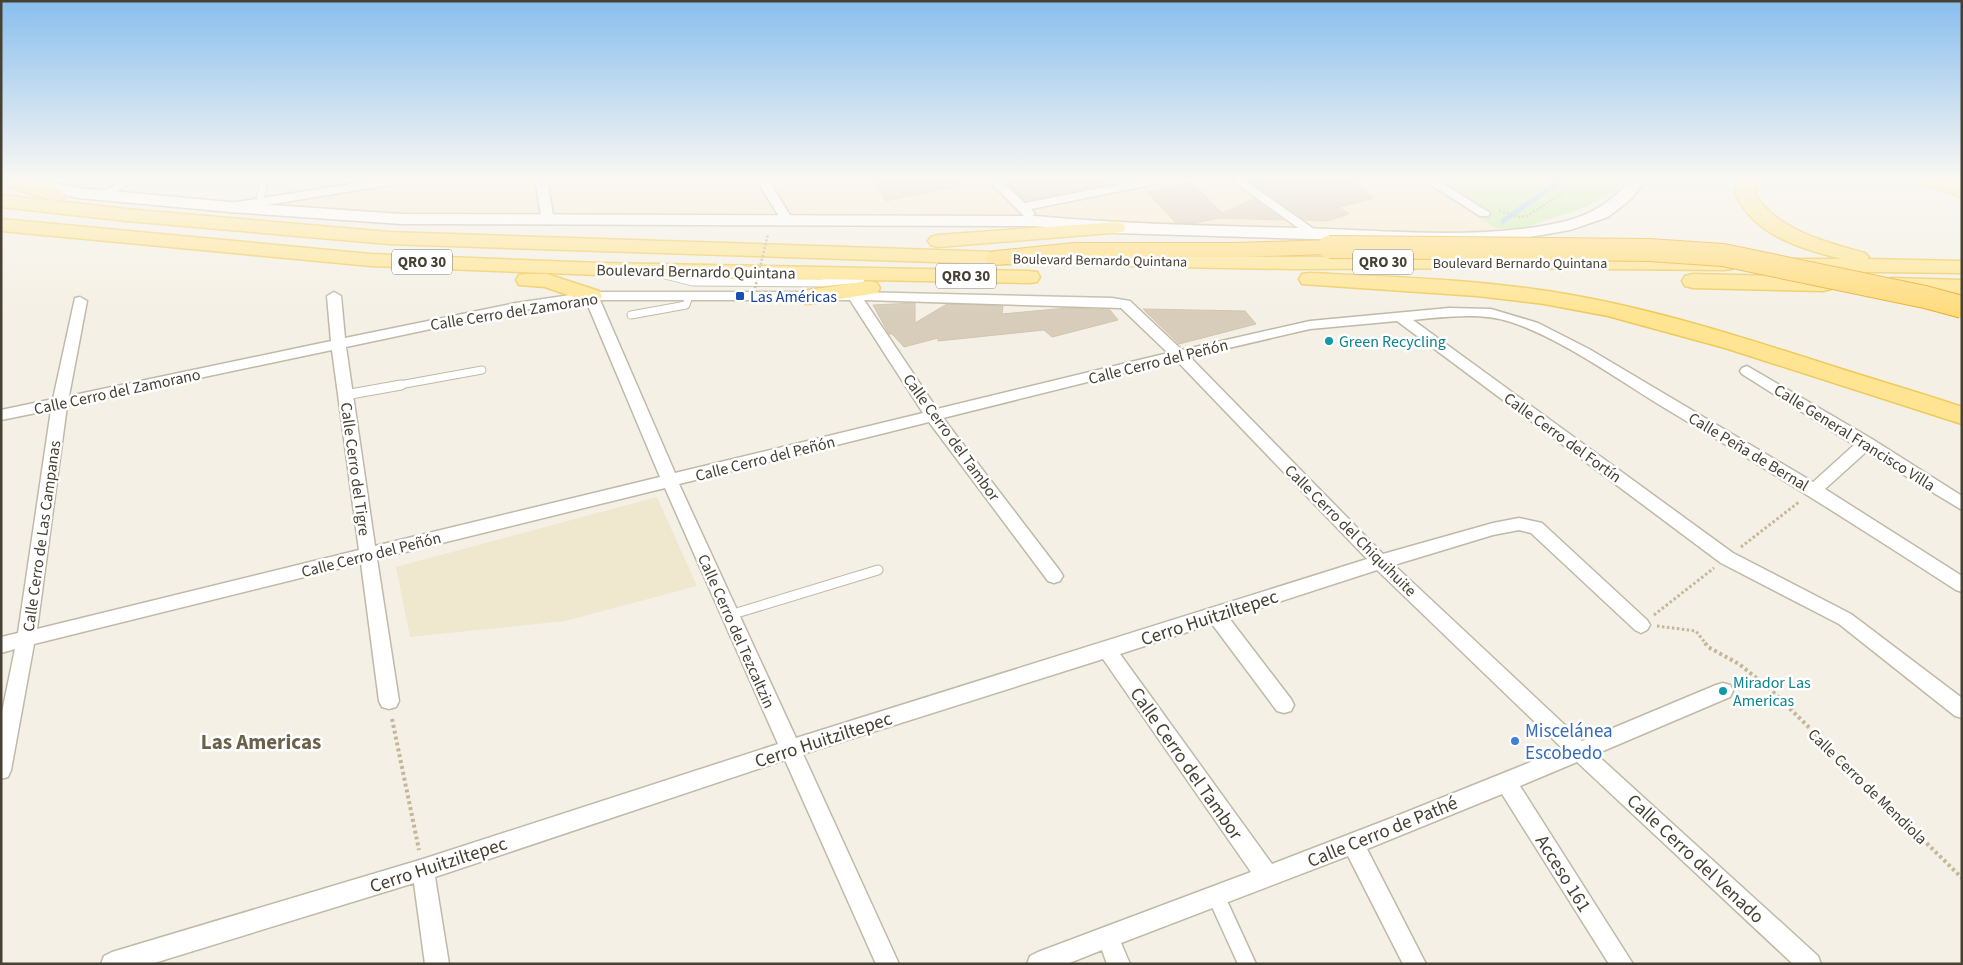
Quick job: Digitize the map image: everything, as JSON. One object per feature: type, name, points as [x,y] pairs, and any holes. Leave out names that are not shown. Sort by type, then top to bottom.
[{"type":"highway","points":[[996,258],[1074,250],[1235,250],[1329,247],[1648,250],[1722,255],[1925,297],[1962,307]]},
{"type":"main road","name":"Boulevard Bernardo Quintana","points":[[230,224],[389,238],[805,250],[996,258],[1294,263],[1520,262],[1956,267]]},
{"type":"main road","points":[[1775,224],[1790,234],[1837,252],[1904,265],[1956,267]]},
{"type":"main road","name":"Boulevard Bernardo Quintana","points":[[1,225],[381,260],[646,270],[1034,277],[1576,278],[1962,287]]},
{"type":"main road","points":[[805,250],[1116,228]]},
{"type":"main road","points":[[293,253],[361,267],[433,276],[546,281],[591,296]]},
{"type":"main road","points":[[808,297],[900,285],[968,284],[1034,277]]},
{"type":"main road","points":[[1291,278],[1433,286],[1518,294],[1578,303],[1663,323],[1746,346],[1962,416]]},
{"type":"street","points":[[1062,224],[1116,228],[1312,232],[1414,237],[1486,236],[1533,232],[1573,224]]},
{"type":"street","points":[[1301,224],[1312,232]]},
{"type":"street","name":"Calle Cerro del Tigre","points":[[334,296],[338,344],[389,701]]},
{"type":"street","name":"Calle Cerro del Zamorano","points":[[1,415],[516,307],[591,296],[854,296],[1112,302],[1125,304]]},
{"type":"street","name":"Calle Cerro del Tezcaltzin","points":[[591,296],[670,481],[888,964]]},
{"type":"street","name":"Calle Cerro del Tambor","points":[[854,296],[934,417],[1054,576]]},
{"type":"street","name":"Calle Cerro de Las Campanas","points":[[1,770],[26,639],[60,403],[80,301]]},
{"type":"street","name":"Calle Cerro del Chiquihuite","points":[[1125,304],[1179,355],[1380,562],[1581,753]]},
{"type":"street","name":"Calle Cerro del Peñón","points":[[1,645],[934,417],[1179,355],[1310,325],[1450,312],[1491,313],[1533,326]]},
{"type":"street","name":"Calle Cerro del Fortín","points":[[1399,316],[1727,558],[1845,619],[1962,710]]},
{"type":"street","name":"Calle Peña de Bernal","points":[[1533,326],[1584,352],[1814,490],[1962,585]]},
{"type":"street","name":"Calle General Francisco Villa","points":[[1747,371],[1962,504]]},
{"type":"street","points":[[1814,490],[1866,443]]},
{"type":"street","name":"Cerro Huitziltepec","points":[[112,964],[423,870],[790,749],[1107,650],[1214,614],[1380,562],[1494,529],[1519,524],[1536,528],[1642,624]]},
{"type":"street","points":[[1214,614],[1284,705]]},
{"type":"street","name":"Calle Cerro del Tambor","points":[[1107,650],[1267,876]]},
{"type":"street","name":"Calle Cerro de Pathé","points":[[1038,964],[1107,936],[1353,844],[1581,753],[1723,691]]},
{"type":"street","name":"Calle Cerro del Venado","points":[[1581,753],[1810,964]]},
{"type":"street","name":"Acceso 161","points":[[1506,782],[1622,964]]},
{"type":"street","points":[[1353,844],[1415,964]]},
{"type":"street","points":[[423,870],[437,964]]},
{"type":"street","points":[[1216,896],[1247,964]]},
{"type":"street","points":[[1107,936],[1119,964]]},
{"type":"lane","points":[[631,315],[686,305],[688,296]]},
{"type":"lane","points":[[345,395],[482,370]]},
{"type":"lane","points":[[730,615],[878,570]]},
{"type":"path","points":[[755,288],[768,234]]},
{"type":"path","name":"Calle Cerro de Mendiola","points":[[1642,624],[1696,631],[1708,647],[1739,664],[1770,689],[1962,878]]},
{"type":"path","points":[[389,701],[423,870]]},
{"type":"shaded area","points":[[1121,224],[1499,224],[1513,235],[1486,237]]},
{"type":"shaded area","points":[[657,497],[697,586],[565,621],[410,637],[396,567]]},
{"type":"green space","points":[[1489,224],[1535,224],[1521,229],[1495,228]]},
{"type":"building","points":[[915,303],[915,323],[947,304],[1003,306],[1002,314],[1067,308],[1110,310],[1118,320],[1052,337],[1044,330],[938,341],[938,338],[904,347],[892,334],[889,334],[873,305]]},
{"type":"building","points":[[1143,309],[1245,311],[1256,324],[1179,344]]},
{"type":"place","name":"Las Américas","points":[[740,296]]},
{"type":"place","name":"Green Recycling","points":[[1329,341]]},
{"type":"place","name":"Mirador Las Americas","points":[[1723,691]]},
{"type":"place","name":"Miscelánea Escobedo","points":[[1515,741]]},
{"type":"district","name":"Las Americas","points":[[261,742]]}]
